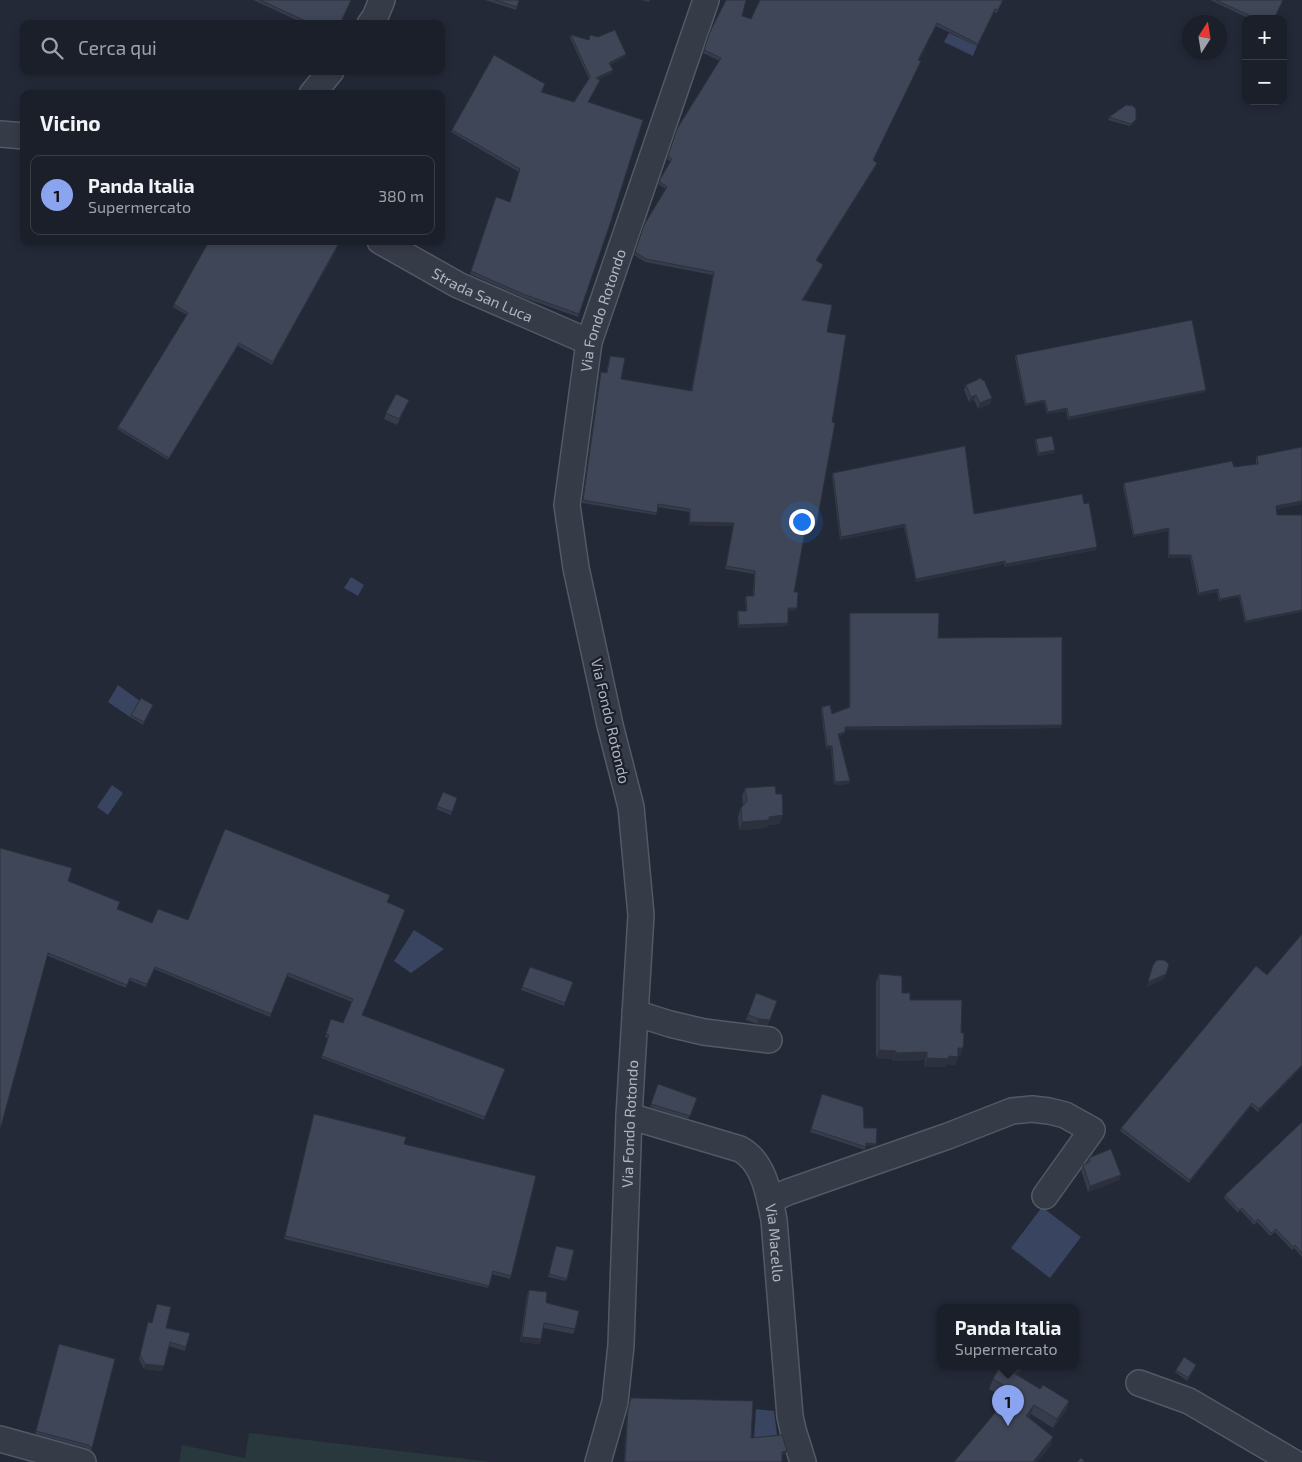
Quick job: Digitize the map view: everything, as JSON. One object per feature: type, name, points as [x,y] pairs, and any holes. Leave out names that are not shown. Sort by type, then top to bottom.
[{"type":"street","points":[[373,20],[382,0]]},
{"type":"street","name":"Via Fondo Rotondo","points":[[598,1462],[615,1402],[621,1345],[629,1116],[641,915],[631,807],[608,716],[576,568],[566,505],[589,342],[706,0]]},
{"type":"street","points":[[315,90],[328,75]]},
{"type":"street","points":[[0,134],[20,136]]},
{"type":"street","name":"Strada San Luca","points":[[387,245],[458,285],[589,342]]},
{"type":"street","points":[[635,1013],[704,1032],[769,1040]]},
{"type":"street","points":[[770,1200],[1012,1111],[1032,1108],[1065,1115],[1092,1130],[1045,1196]]},
{"type":"street","name":"Via Macello","points":[[629,1116],[732,1146],[754,1160],[760,1170],[770,1200],[774,1220],[790,1416],[803,1462]]},
{"type":"street","points":[[1139,1383],[1189,1401],[1293,1462]]},
{"type":"street","points":[[0,1439],[83,1462]]},
{"type":"shaded area","points":[[249,1433],[491,1462],[179,1462],[182,1445],[245,1458]]},
{"type":"water","points":[[949,33],[977,46],[973,56],[944,42]]},
{"type":"water","points":[[351,577],[364,585],[358,596],[344,588]]},
{"type":"water","points":[[118,685],[140,701],[130,717],[108,702]]},
{"type":"water","points":[[112,785],[123,793],[108,815],[97,807]]},
{"type":"water","points":[[414,930],[444,949],[411,973],[394,961]]},
{"type":"water","points":[[1042,1207],[1081,1237],[1050,1278],[1011,1248]]},
{"type":"water","points":[[756,1409],[774,1411],[777,1435],[754,1438]]},
{"type":"building","points":[[260,0],[351,0],[342,20],[303,20]]},
{"type":"building","points":[[495,0],[519,0],[517,7]]},
{"type":"building","points":[[726,0],[746,0],[742,16],[751,19],[760,0],[1003,0],[998,10],[995,9],[978,44],[937,23],[918,60],[921,61],[873,160],[877,163],[816,260],[823,265],[802,300],[832,305],[827,332],[846,335],[832,422],[835,423],[817,522],[807,520],[794,592],[798,592],[797,608],[788,608],[788,623],[739,625],[738,611],[747,611],[746,596],[754,596],[755,571],[726,566],[734,523],[690,522],[690,509],[658,504],[657,513],[583,500],[601,372],[607,373],[610,356],[625,358],[621,379],[692,391],[714,272],[646,259],[635,252],[644,225],[667,187],[659,181],[672,159],[668,156],[677,129],[721,58],[704,50],[710,32]]},
{"type":"building","points":[[1216,0],[1283,0],[1276,15],[1248,15]]},
{"type":"building","points":[[615,30],[626,54],[609,63],[613,70],[596,78],[600,80],[588,102],[643,120],[579,314],[523,294],[471,271],[496,197],[510,202],[520,169],[452,130],[494,55],[545,84],[541,92],[574,102],[590,77],[571,35],[589,40],[590,35],[598,37]]},
{"type":"building","points":[[1126,105],[1133,106],[1136,109],[1136,119],[1131,124],[1109,117]]},
{"type":"building","points":[[207,245],[338,245],[273,362],[239,343],[169,458],[118,427],[188,313],[174,304]]},
{"type":"building","points":[[1192,320],[1206,390],[1069,417],[1067,408],[1048,412],[1045,400],[1026,404],[1016,355]]},
{"type":"building","points":[[981,378],[984,380],[992,398],[980,403],[976,395],[971,397],[966,385]]},
{"type":"building","points":[[396,394],[409,400],[399,419],[386,413]]},
{"type":"building","points":[[1052,436],[1055,450],[1039,453],[1036,439]]},
{"type":"building","points":[[965,446],[974,514],[1082,494],[1084,504],[1089,503],[1097,547],[1006,564],[1005,561],[916,579],[905,524],[841,537],[833,473]]},
{"type":"building","points":[[1302,447],[1302,501],[1276,506],[1277,515],[1302,515],[1302,610],[1246,621],[1240,595],[1220,599],[1218,589],[1199,593],[1191,555],[1169,555],[1169,528],[1134,535],[1124,483],[1232,461],[1234,467],[1258,464],[1257,456]]},
{"type":"building","points":[[850,613],[939,613],[938,638],[1062,637],[1062,725],[845,727],[845,732],[838,734],[850,781],[835,782],[832,746],[827,746],[822,707],[830,705],[832,714],[850,707]]},
{"type":"building","points":[[141,698],[153,705],[144,722],[131,715]]},
{"type":"building","points":[[775,786],[776,794],[782,794],[783,815],[769,817],[769,820],[742,822],[741,808],[747,801],[745,788]]},
{"type":"building","points":[[443,792],[457,798],[452,812],[437,806]]},
{"type":"building","points":[[225,829],[390,895],[387,902],[405,910],[362,1015],[505,1069],[485,1117],[322,1056],[329,1035],[326,1034],[331,1019],[343,1023],[353,999],[288,973],[271,1014],[155,967],[147,984],[130,978],[127,985],[48,953],[0,1130],[0,848],[72,868],[68,881],[120,902],[117,909],[152,923],[158,909],[188,920]]},
{"type":"building","points":[[1302,934],[1302,1065],[1259,1109],[1252,1103],[1190,1180],[1121,1128],[1256,966],[1267,975]]},
{"type":"building","points":[[1157,960],[1164,960],[1169,964],[1166,974],[1148,982],[1153,965]]},
{"type":"building","points":[[530,967],[573,982],[565,1003],[522,987]]},
{"type":"building","points":[[879,974],[902,976],[902,993],[910,993],[910,1000],[962,1000],[961,1033],[964,1033],[963,1048],[958,1048],[958,1057],[949,1056],[948,1059],[927,1058],[927,1052],[896,1053],[896,1051],[879,1050]]},
{"type":"building","points":[[756,993],[777,1001],[770,1020],[748,1015]]},
{"type":"building","points":[[658,1084],[697,1098],[690,1116],[651,1104]]},
{"type":"building","points":[[822,1094],[863,1107],[864,1128],[877,1128],[876,1144],[866,1143],[866,1147],[811,1129]]},
{"type":"building","points":[[314,1114],[406,1137],[404,1144],[536,1176],[511,1276],[493,1271],[489,1286],[285,1236]]},
{"type":"building","points":[[1302,1122],[1302,1253],[1295,1245],[1293,1247],[1276,1229],[1271,1233],[1258,1219],[1255,1222],[1242,1208],[1239,1210],[1225,1195]]},
{"type":"building","points":[[1111,1149],[1121,1175],[1090,1186],[1083,1165],[1090,1162],[1089,1158]]},
{"type":"building","points":[[556,1246],[574,1250],[567,1279],[549,1274]]},
{"type":"building","points":[[529,1290],[547,1292],[547,1303],[579,1311],[575,1329],[544,1323],[541,1339],[522,1337]]},
{"type":"building","points":[[157,1304],[171,1307],[166,1328],[190,1333],[186,1347],[170,1342],[164,1366],[145,1364],[140,1355],[148,1322],[152,1323]]},
{"type":"building","points":[[59,1344],[115,1359],[92,1448],[88,1445],[36,1431]]},
{"type":"building","points":[[1184,1357],[1196,1365],[1188,1378],[1176,1370]]},
{"type":"building","points":[[998,1369],[1019,1369],[1015,1374],[1040,1389],[1043,1385],[1069,1401],[1057,1419],[1034,1405],[1026,1416],[1053,1437],[1033,1462],[954,1462],[1013,1391],[993,1379]]},
{"type":"building","points":[[631,1398],[753,1401],[751,1438],[782,1435],[787,1451],[782,1452],[782,1462],[625,1462],[628,1410]]},
{"type":"building","points":[[1081,1458],[1085,1462],[1077,1462]]},
{"type":"place","name":"Panda Italia","points":[[1008,1426]]}]
